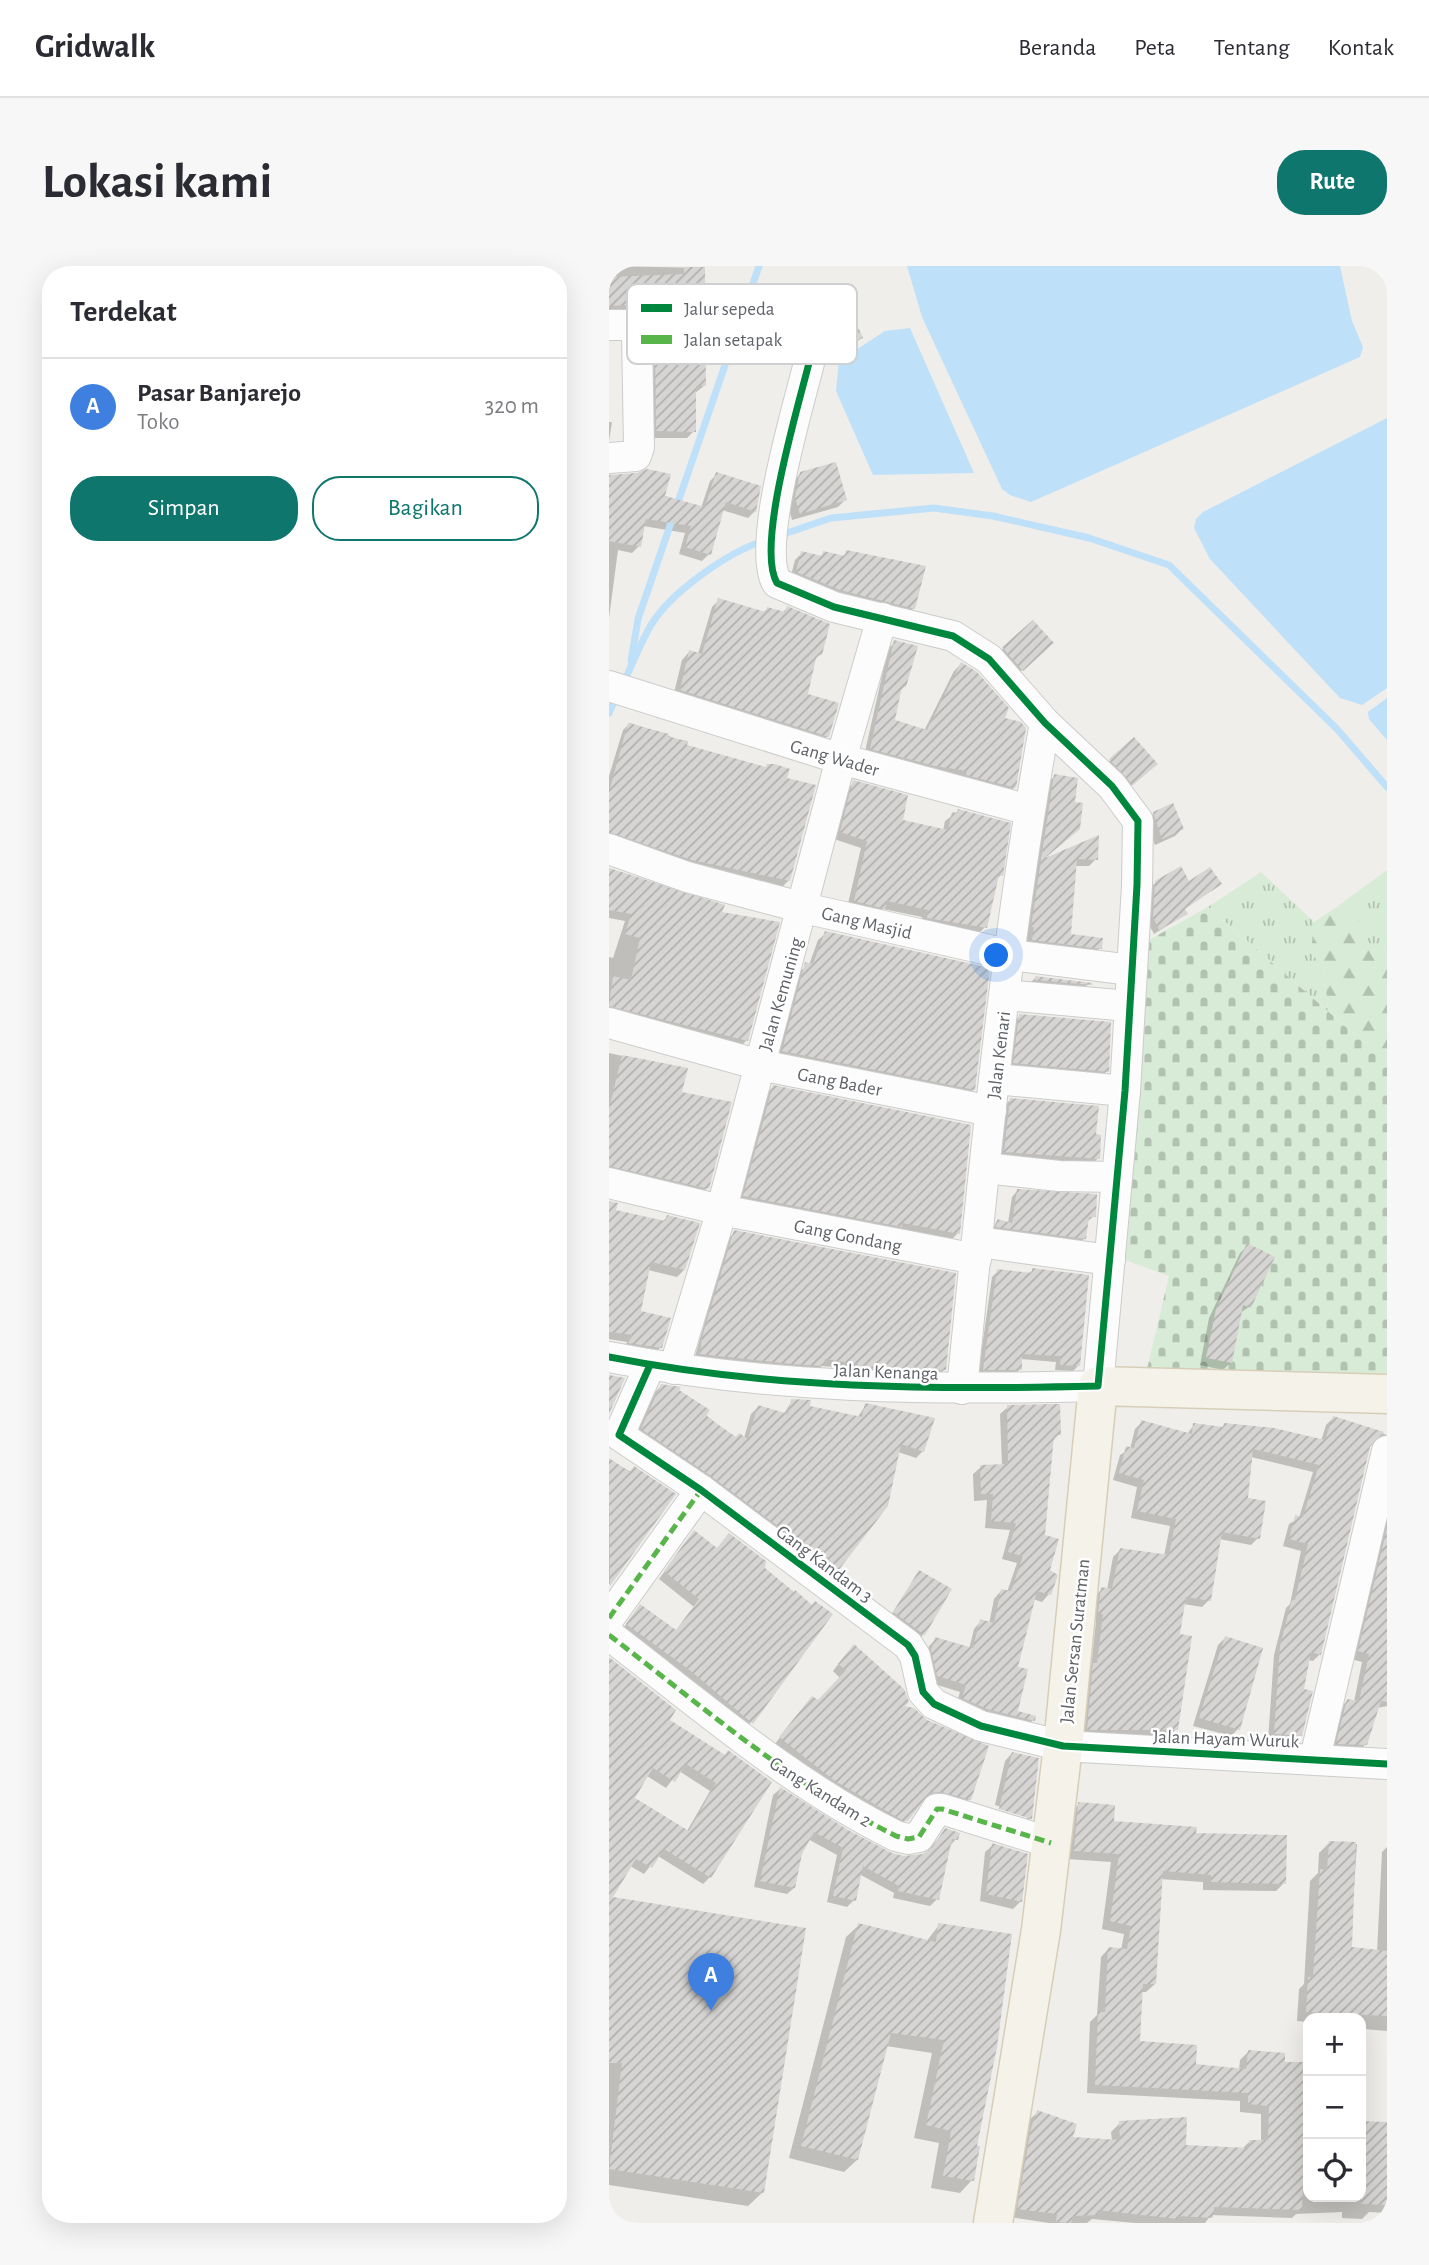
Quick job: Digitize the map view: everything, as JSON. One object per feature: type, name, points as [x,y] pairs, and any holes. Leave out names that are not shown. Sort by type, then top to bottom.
[{"type":"main road","points":[[1098,1386],[1387,1394]]},
{"type":"main road","name":"Jalan Sersan Suratman","points":[[993,2223],[1041,1930],[1063,1746],[1098,1386]]},
{"type":"street","points":[[609,325],[627,325]]},
{"type":"street","points":[[609,458],[636,456],[639,447],[638,364]]},
{"type":"street","points":[[809,364],[772,522],[771,558],[774,578],[783,587],[834,607],[953,636],[971,645],[989,659],[1045,723],[1112,786],[1138,821],[1125,1091],[1098,1386]]},
{"type":"street","name":"Jalan Kemuning","points":[[662,1367],[721,1210],[841,759],[882,618]]},
{"type":"street","name":"Gang Wader","points":[[609,686],[841,759],[1029,810]]},
{"type":"street","name":"Jalan Kenari","points":[[962,1389],[1005,995],[1029,810],[1045,723]]},
{"type":"street","name":"Gang Masjid","points":[[609,849],[687,877],[803,908],[1011,955],[1131,970]]},
{"type":"street","points":[[1005,995],[1129,1006]]},
{"type":"street","name":"Gang Bader","points":[[609,1023],[760,1066],[991,1111]]},
{"type":"street","points":[[995,1079],[1125,1091]]},
{"type":"street","points":[[985,1168],[1059,1176],[1117,1177]]},
{"type":"street","name":"Gang Gondang","points":[[609,1183],[721,1210],[977,1250],[1110,1260]]},
{"type":"street","name":"Jalan Kenanga","points":[[609,1357],[662,1367],[821,1385],[962,1389],[1098,1386]]},
{"type":"street","name":"Gang Kandam 3","points":[[662,1367],[619,1435],[701,1490],[908,1645],[915,1656],[923,1692],[934,1704],[981,1726],[1063,1746]]},
{"type":"street","points":[[1315,1758],[1387,1451]]},
{"type":"street","points":[[609,1618],[701,1490]]},
{"type":"street","name":"Gang Kandam 2","points":[[609,1634],[784,1770],[828,1799],[897,1836],[908,1839],[919,1837],[937,1809],[942,1809],[1051,1843]]},
{"type":"street","name":"Jalan Hayam Wuruk","points":[[1063,1746],[1387,1764]]},
{"type":"green space","points":[[1387,870],[1387,949],[1363,942],[1356,913],[1338,906]]},
{"type":"green space","points":[[1261,872],[1314,922],[1312,954],[1324,965],[1328,1011],[1208,907]]},
{"type":"green space","points":[[1338,906],[1356,913],[1364,942],[1387,949],[1387,1058],[1377,1054],[1328,1011],[1324,966],[1311,954],[1314,922]]},
{"type":"green space","points":[[1208,907],[1377,1054],[1387,1058],[1387,1381],[1147,1369],[1169,1276],[1117,1257],[1147,941]]},
{"type":"water","points":[[907,266],[1340,266],[1352,321],[1363,347],[1360,357],[1031,502],[1010,495],[1002,489],[922,317]]},
{"type":"water","points":[[910,328],[974,473],[873,475],[836,391],[839,364],[857,364],[857,349],[885,331]]},
{"type":"water","points":[[1387,418],[1387,688],[1362,705],[1340,698],[1210,559],[1194,528],[1196,519],[1203,512]]},
{"type":"water","points":[[1387,698],[1387,740],[1369,719],[1368,712]]},
{"type":"building","points":[[684,267],[705,267],[705,284],[627,284],[627,305],[609,306],[609,277],[684,274]]},
{"type":"building","points":[[857,324],[863,338],[857,341]]},
{"type":"building","points":[[655,364],[706,364],[706,386],[696,386],[696,432],[656,431]]},
{"type":"building","points":[[836,462],[847,500],[800,514],[795,498],[800,472]]},
{"type":"building","points":[[647,469],[671,474],[665,496],[705,507],[716,472],[761,486],[756,512],[726,502],[711,555],[685,547],[691,526],[646,519],[641,547],[609,541],[609,475],[637,473]]},
{"type":"building","points":[[846,550],[926,566],[915,609],[840,590],[796,572],[801,551],[822,556],[823,551],[845,556]]},
{"type":"building","points":[[718,598],[766,612],[767,607],[785,612],[787,606],[830,624],[822,655],[817,654],[808,694],[839,703],[829,737],[680,690],[689,650],[702,654]]},
{"type":"building","points":[[1033,620],[1054,643],[1023,671],[1002,647]]},
{"type":"building","points":[[894,640],[918,646],[906,687],[902,686],[895,720],[927,730],[961,662],[977,672],[1009,708],[1005,718],[1021,722],[1026,728],[1016,788],[966,775],[967,771],[935,766],[870,749]]},
{"type":"building","points":[[628,723],[688,741],[687,745],[766,767],[767,764],[775,764],[790,769],[787,778],[816,785],[790,881],[692,860],[609,832],[609,792]]},
{"type":"building","points":[[1134,737],[1158,764],[1133,785],[1109,759]]},
{"type":"building","points":[[1054,774],[1078,778],[1075,802],[1083,803],[1080,829],[1045,858],[1099,835],[1098,860],[1077,859],[1071,934],[1103,938],[1102,949],[1032,940],[1034,927],[1031,927]]},
{"type":"building","points":[[853,780],[908,795],[903,820],[948,830],[952,812],[957,813],[958,809],[1011,823],[1003,876],[999,875],[987,928],[927,918],[928,910],[887,901],[885,909],[854,901],[867,841],[840,832]]},
{"type":"building","points":[[1173,803],[1184,829],[1162,839],[1153,812]]},
{"type":"building","points":[[1181,866],[1189,881],[1210,867],[1222,884],[1185,909],[1188,914],[1159,930],[1153,917],[1155,881]]},
{"type":"building","points":[[609,868],[725,905],[722,912],[780,922],[748,1041],[609,1006],[613,976],[631,980],[640,938],[625,934],[631,914],[609,910]]},
{"type":"building","points":[[825,931],[990,968],[975,1090],[782,1051],[805,962],[813,964]]},
{"type":"building","points":[[1035,976],[1092,983],[1092,985],[1035,980]]},
{"type":"building","points":[[1019,1014],[1111,1022],[1109,1072],[1013,1063]]},
{"type":"building","points":[[622,1055],[688,1068],[682,1092],[732,1102],[709,1189],[609,1166],[609,1109]]},
{"type":"building","points":[[773,1085],[971,1125],[960,1234],[902,1223],[902,1227],[743,1196]]},
{"type":"building","points":[[1010,1098],[1099,1106],[1096,1134],[1101,1135],[1100,1159],[1004,1152]]},
{"type":"building","points":[[1017,1189],[1097,1194],[1096,1217],[1089,1217],[1086,1239],[996,1227],[997,1219],[1012,1223]]},
{"type":"building","points":[[609,1201],[618,1203],[616,1210],[665,1221],[667,1215],[700,1223],[685,1270],[651,1262],[641,1311],[671,1318],[662,1348],[628,1343],[633,1335],[609,1332]]},
{"type":"building","points":[[734,1230],[956,1273],[946,1370],[858,1368],[858,1364],[825,1359],[824,1366],[793,1364],[700,1354],[702,1337]]},
{"type":"building","points":[[1247,1243],[1275,1257],[1251,1308],[1243,1305],[1232,1363],[1206,1358],[1216,1309]]},
{"type":"building","points":[[1032,1268],[1089,1275],[1080,1366],[1060,1365],[1061,1356],[1022,1354],[1022,1370],[983,1370],[997,1269],[1032,1273]]},
{"type":"building","points":[[609,1375],[625,1378],[609,1414]]},
{"type":"building","points":[[661,1384],[681,1387],[679,1390],[710,1410],[706,1416],[736,1437],[739,1433],[748,1439],[758,1405],[788,1414],[791,1399],[811,1400],[810,1406],[862,1417],[865,1403],[935,1418],[924,1452],[901,1444],[888,1506],[838,1571],[711,1476],[641,1429]]},
{"type":"building","points":[[1060,1404],[1061,1435],[1054,1435],[1045,1535],[1059,1539],[1050,1570],[1058,1575],[1051,1595],[1037,1591],[1018,1667],[1028,1669],[1018,1711],[1036,1716],[1035,1721],[987,1709],[962,1698],[966,1685],[937,1676],[931,1650],[935,1637],[973,1648],[980,1619],[994,1623],[1001,1589],[1011,1591],[1023,1556],[1008,1552],[1016,1523],[991,1521],[993,1494],[981,1494],[980,1465],[1008,1464],[1007,1405]]},
{"type":"building","points":[[1333,1416],[1384,1432],[1370,1447],[1321,1655],[1311,1652],[1304,1689],[1313,1691],[1302,1736],[1274,1734],[1280,1646],[1292,1599],[1295,1600],[1308,1544],[1289,1539],[1295,1515],[1303,1517],[1319,1465],[1253,1449],[1248,1498],[1266,1501],[1260,1539],[1222,1532],[1211,1601],[1186,1597],[1180,1634],[1192,1636],[1178,1730],[1087,1730],[1093,1663],[1097,1663],[1103,1614],[1098,1614],[1101,1587],[1112,1589],[1120,1548],[1169,1555],[1176,1519],[1137,1511],[1144,1480],[1119,1473],[1126,1446],[1134,1448],[1141,1420],[1192,1434],[1193,1423],[1223,1427],[1224,1423],[1274,1428],[1325,1440]]},
{"type":"building","points":[[609,1458],[630,1472],[634,1466],[676,1494],[610,1586]]},
{"type":"building","points":[[1387,1528],[1387,1702],[1381,1701],[1367,1745],[1336,1744],[1347,1699],[1359,1701],[1369,1654],[1358,1651]]},
{"type":"building","points":[[694,1530],[717,1548],[729,1533],[766,1561],[765,1568],[794,1592],[795,1590],[812,1605],[815,1601],[833,1614],[753,1724],[691,1671],[626,1624],[640,1604],[676,1630],[699,1599],[664,1571]]},
{"type":"building","points":[[919,1570],[952,1589],[925,1635],[893,1612]]},
{"type":"building","points":[[1225,1636],[1263,1648],[1240,1730],[1199,1718]]},
{"type":"building","points":[[854,1644],[904,1689],[909,1702],[905,1706],[914,1708],[927,1720],[989,1746],[971,1800],[942,1792],[929,1793],[908,1821],[902,1820],[835,1781],[779,1737],[812,1696],[818,1700],[846,1670],[838,1664]]},
{"type":"building","points":[[609,1657],[676,1710],[670,1720],[725,1755],[728,1750],[772,1782],[711,1878],[664,1849],[652,1868],[636,1859],[613,1897],[806,1928],[764,2193],[609,2169],[622,2063],[609,2063]],"holes":[[[686,1764],[716,1783],[689,1831],[635,1798],[653,1768],[675,1782]]]},
{"type":"building","points":[[1012,1752],[1039,1758],[1032,1819],[999,1809]]},
{"type":"building","points":[[780,1787],[848,1830],[892,1853],[904,1856],[923,1854],[933,1847],[945,1828],[960,1833],[958,1840],[952,1839],[939,1900],[898,1891],[899,1886],[863,1866],[856,1901],[833,1896],[843,1848],[814,1832],[802,1854],[795,1888],[760,1881]]},
{"type":"building","points":[[1078,1802],[1115,1805],[1114,1821],[1197,1827],[1196,1833],[1287,1835],[1286,1884],[1211,1882],[1211,1875],[1163,1871],[1156,1984],[1143,1984],[1140,2041],[1197,2045],[1196,2064],[1246,2069],[1248,2050],[1285,2053],[1285,2062],[1303,2062],[1302,2210],[1214,2207],[1213,2218],[1178,2216],[1178,2219],[1097,2210],[1097,2215],[1073,2216],[1071,2223],[1056,2222],[1057,2214],[1017,2209],[1031,2128],[1037,2110],[1077,2124],[1073,2137],[1120,2140],[1119,2121],[1187,2117],[1186,2145],[1249,2148],[1249,2140],[1268,2140],[1269,2106],[1248,2104],[1248,2093],[1095,2085],[1098,2012],[1105,2012],[1108,1947],[1127,1949],[1131,1926],[1110,1921],[1119,1854],[1074,1851]]},
{"type":"building","points":[[1329,1841],[1356,1842],[1352,1947],[1387,1951],[1387,2016],[1306,2012],[1308,1977],[1313,1977],[1320,1869],[1327,1870]]},
{"type":"building","points":[[992,1843],[1028,1854],[1022,1902],[986,1894]]},
{"type":"building","points":[[858,1923],[936,1942],[938,1923],[1012,1934],[997,2047],[977,2146],[980,2146],[974,2181],[943,2176],[951,2131],[926,2125],[944,2040],[891,2033],[858,2160],[801,2146]]},
{"type":"building","points":[[1366,2121],[1387,2122],[1387,2205],[1361,2204],[1366,2202]]},
{"type":"waterway","points":[[753,284],[759,266]]},
{"type":"waterway","points":[[631,661],[638,619],[725,364]]},
{"type":"waterway","points":[[778,536],[831,518],[934,508],[993,516],[1089,538],[1169,565],[1337,729],[1387,787]]},
{"type":"waterway","points":[[623,684],[660,612],[701,575],[733,555],[763,541]]},
{"type":"waterway","points":[[609,713],[617,695]]},
{"type":"marked path","points":[[609,1618],[701,1490]]},
{"type":"marked path","points":[[609,1635],[748,1743],[820,1793],[896,1836],[908,1839],[919,1837],[937,1809],[942,1809],[1051,1843]]},
{"type":"cycle path","points":[[609,1357],[730,1376],[852,1385],[975,1388],[1098,1386],[1125,1091],[1138,821],[1112,786],[1045,723],[989,659],[953,636],[834,607],[777,583],[772,564],[771,538],[775,507],[809,364]]},
{"type":"cycle path","points":[[650,1365],[619,1435],[701,1490],[908,1645],[915,1656],[923,1692],[934,1704],[981,1726],[1063,1746],[1387,1764]]},
{"type":"place","name":"Pasar Banjarejo","points":[[711,2011]]}]
